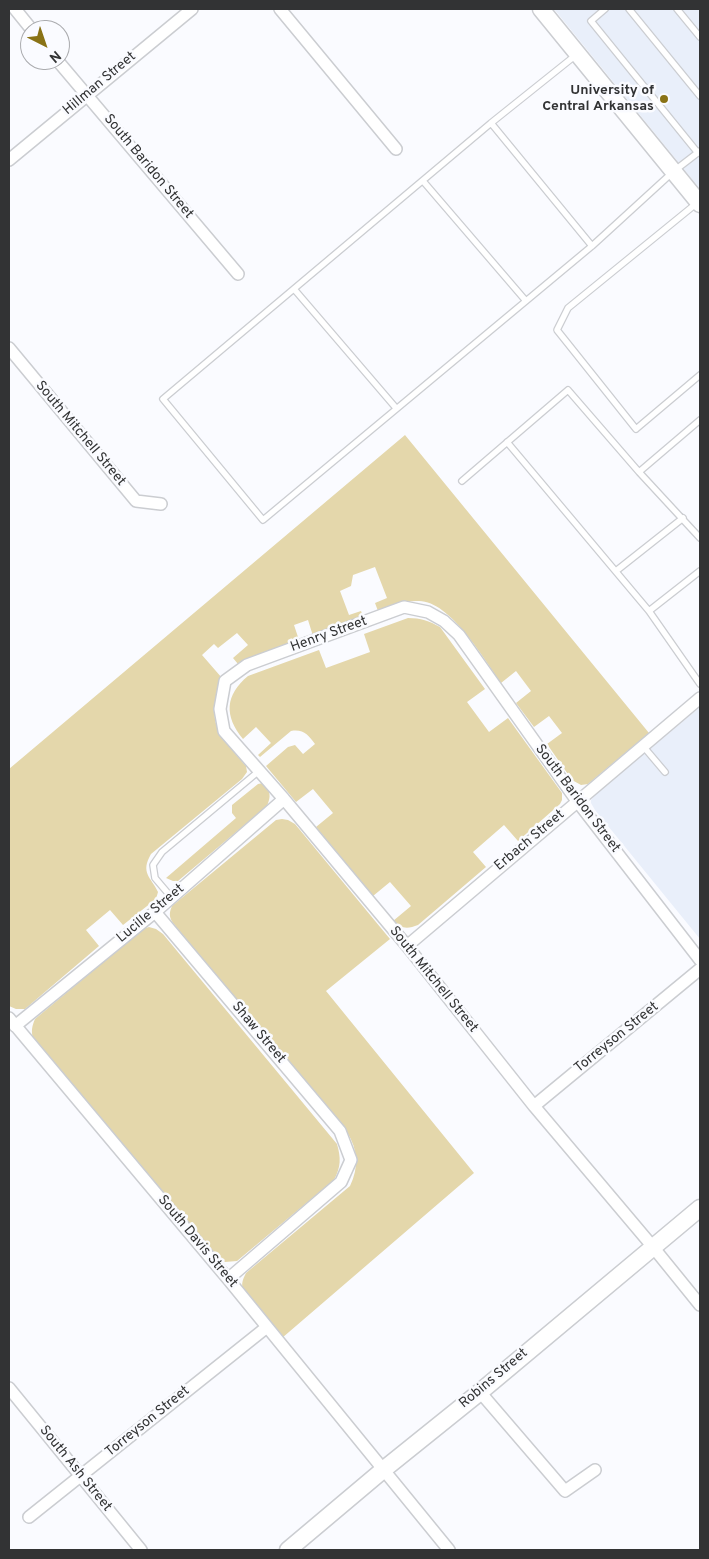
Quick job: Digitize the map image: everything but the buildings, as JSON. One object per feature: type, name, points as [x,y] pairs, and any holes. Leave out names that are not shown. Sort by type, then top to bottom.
[{"type":"street","points":[[15,9],[24,20]]},
{"type":"street","name":"Hillman Street","points":[[9,160],[192,9]]},
{"type":"street","points":[[280,9],[396,149]]},
{"type":"street","points":[[541,9],[699,203]]},
{"type":"street","name":"South Baridon Street","points":[[65,70],[238,274]]},
{"type":"street","name":"South Mitchell Street","points":[[9,348],[136,501],[160,504]]},
{"type":"street","name":"Henry Street","points":[[220,709],[225,681],[248,665],[404,607],[428,612],[444,621],[459,635]]},
{"type":"street","name":"South Baridon Street","points":[[459,635],[577,802],[700,960]]},
{"type":"street","name":"Erbach Street","points":[[407,946],[700,698]]},
{"type":"street","name":"South Mitchell Street","points":[[220,709],[224,731],[284,799],[407,946],[534,1106],[700,1305]]},
{"type":"street","name":"Lucille Street","points":[[12,1022],[155,912],[284,799]]},
{"type":"street","name":"Shaw Street","points":[[155,912],[340,1131],[351,1160],[341,1182],[228,1279]]},
{"type":"street","name":"Torreyson Street","points":[[534,1106],[700,969]]},
{"type":"street","name":"South Davis Street","points":[[12,1022],[228,1279],[449,1550]]},
{"type":"street","name":"Robins Street","points":[[288,1550],[700,1208]]},
{"type":"street","name":"Torreyson Street","points":[[29,1517],[266,1327]]},
{"type":"street","name":"South Ash Street","points":[[9,1388],[141,1550]]},
{"type":"street","points":[[480,1392],[565,1491],[594,1470]]},
{"type":"lane","points":[[578,54],[491,123],[163,400],[263,520],[592,246],[699,152],[591,21],[606,9]]},
{"type":"lane","points":[[628,9],[700,96]]},
{"type":"lane","points":[[677,9],[700,38]]},
{"type":"lane","points":[[491,123],[592,246]]},
{"type":"lane","points":[[423,181],[526,301]]},
{"type":"lane","points":[[699,203],[568,308],[557,330],[636,429],[700,375]]},
{"type":"lane","points":[[294,289],[396,408]]},
{"type":"lane","points":[[462,481],[568,390],[639,472],[700,538]]},
{"type":"lane","points":[[639,472],[700,420]]},
{"type":"lane","points":[[507,442],[649,612],[700,684]]},
{"type":"lane","points":[[616,571],[683,518]]},
{"type":"lane","points":[[649,612],[700,571]]},
{"type":"lane","points":[[644,746],[665,772]]},
{"type":"lane","points":[[172,898],[155,878],[153,865],[162,852],[259,771]]},
{"type":"shaded area","name":"University of Central Arkansas","points":[[554,9],[700,9],[700,189]]},
{"type":"shaded area","points":[[405,435],[649,733],[588,784],[581,785],[572,780],[547,744],[562,733],[549,716],[534,727],[516,703],[531,691],[516,671],[501,683],[465,633],[442,610],[431,604],[409,601],[378,611],[375,603],[387,598],[375,567],[353,575],[351,586],[340,591],[349,615],[361,611],[363,616],[313,636],[308,620],[294,625],[299,640],[238,664],[233,658],[248,645],[237,633],[218,648],[214,644],[202,655],[222,678],[215,707],[217,727],[221,735],[246,766],[247,772],[242,779],[151,854],[146,866],[148,874],[158,892],[156,899],[123,925],[110,910],[86,930],[99,946],[25,1009],[16,1009],[9,1006],[9,769]]},
{"type":"shaded area","points":[[408,618],[425,620],[440,627],[485,689],[467,702],[489,732],[508,718],[562,793],[562,800],[560,804],[518,841],[504,825],[473,852],[486,867],[418,925],[408,928],[399,926],[393,921],[411,906],[390,882],[373,896],[316,827],[333,813],[313,789],[296,802],[266,766],[288,747],[295,745],[303,754],[315,744],[308,735],[302,732],[291,731],[260,757],[258,755],[271,743],[256,727],[243,739],[233,722],[230,706],[231,698],[235,691],[248,676],[319,650],[326,668],[370,652],[364,634]]},
{"type":"shaded area","points":[[700,707],[700,939],[595,810],[591,800]]},
{"type":"shaded area","points":[[263,783],[270,794],[267,806],[178,881],[166,878],[236,818],[232,813],[232,805],[258,784]]},
{"type":"shaded area","points":[[282,819],[295,824],[390,939],[326,991],[474,1173],[282,1338],[243,1290],[243,1279],[246,1273],[350,1186],[355,1172],[355,1152],[347,1132],[173,923],[170,911],[172,906],[276,820]]},
{"type":"shaded area","points":[[149,927],[163,934],[337,1144],[340,1162],[334,1180],[237,1261],[225,1262],[216,1258],[33,1038],[32,1028],[35,1019],[143,929]]},
{"type":"place","name":"University of Central Arkansas","points":[[664,99]]}]
